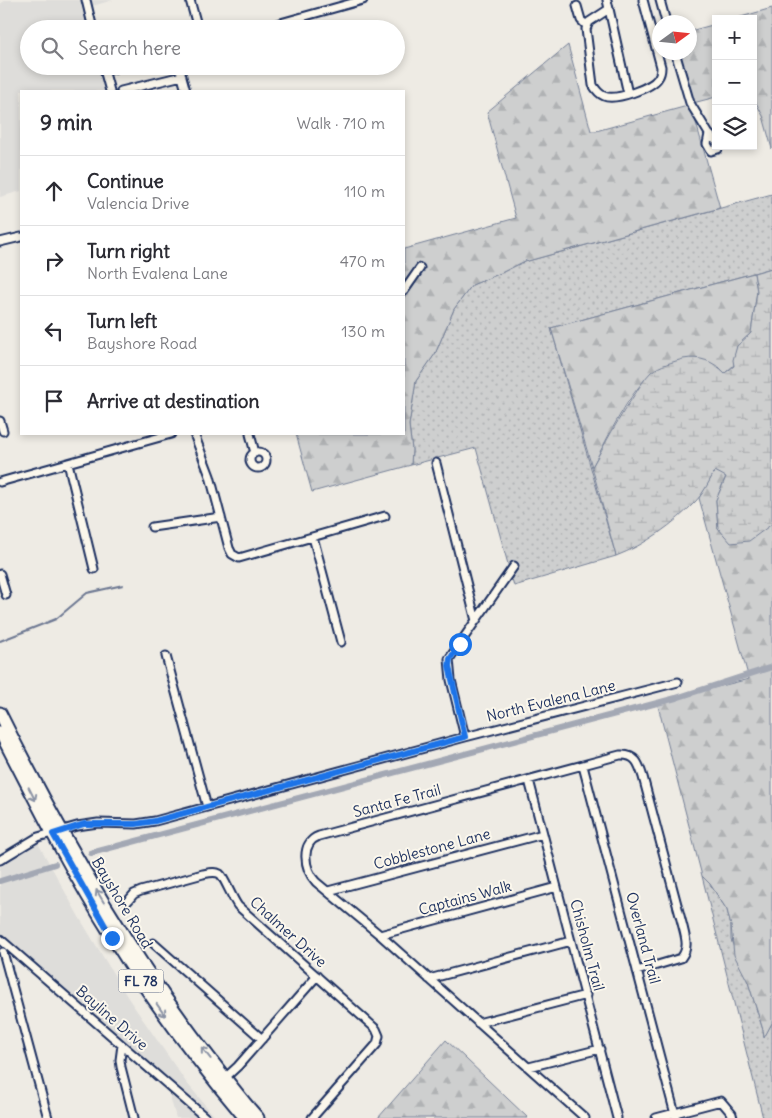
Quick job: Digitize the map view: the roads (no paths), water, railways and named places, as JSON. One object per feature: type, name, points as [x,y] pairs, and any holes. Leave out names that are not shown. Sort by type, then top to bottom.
[{"type":"main road","name":"Bayshore Road","points":[[0,713],[112,938],[157,1005],[218,1087],[244,1118]]},
{"type":"main road","name":"Bayshore Road","points":[[0,732],[58,832],[129,944],[176,1014],[258,1118]]},
{"type":"street","points":[[86,0],[92,20]]},
{"type":"street","points":[[190,0],[196,20]]},
{"type":"street","points":[[291,20],[363,0]]},
{"type":"street","points":[[607,0],[628,94]]},
{"type":"street","points":[[609,9],[589,22],[587,39],[596,91],[610,98],[628,94],[650,85],[656,81],[661,73],[643,0]]},
{"type":"street","points":[[660,0],[664,15]]},
{"type":"street","points":[[577,6],[581,20],[588,26]]},
{"type":"street","points":[[677,60],[690,102],[712,137]]},
{"type":"street","points":[[106,75],[110,90]]},
{"type":"street","points":[[125,90],[182,76],[186,90]]},
{"type":"street","points":[[709,134],[707,144],[711,151],[714,150]]},
{"type":"street","points":[[0,242],[20,237]]},
{"type":"street","points":[[405,289],[420,268]]},
{"type":"street","points":[[0,421],[3,431]]},
{"type":"street","points":[[0,482],[167,435]]},
{"type":"street","points":[[194,435],[210,476],[229,548],[239,558],[384,516]]},
{"type":"street","points":[[250,435],[255,453]]},
{"type":"street","points":[[68,463],[94,569]]},
{"type":"street","points":[[436,463],[476,621]]},
{"type":"street","points":[[152,527],[220,517]]},
{"type":"street","points":[[313,537],[341,642]]},
{"type":"street","points":[[465,737],[451,680],[450,659],[514,566]]},
{"type":"street","points":[[0,574],[6,594]]},
{"type":"street","points":[[166,656],[207,807]]},
{"type":"street","name":"North Evalena Lane","points":[[0,860],[38,837],[84,824],[136,824],[207,807],[678,682]]},
{"type":"street","name":"Santa Fe Trail","points":[[585,1118],[380,935],[316,882],[308,870],[306,850],[312,838],[627,755],[639,763],[687,947],[685,953],[680,958],[637,971]]},
{"type":"street","name":"Overland Trail","points":[[583,766],[675,1115]]},
{"type":"street","name":"Chisholm Trail","points":[[529,780],[617,1118]]},
{"type":"street","name":"Cobblestone Lane","points":[[328,891],[543,834]]},
{"type":"street","name":"Chalmer Drive","points":[[128,901],[134,894],[141,891],[212,872],[220,874],[238,906],[376,1029],[379,1036],[377,1044],[312,1118]]},
{"type":"street","name":"Captains Walk","points":[[380,935],[557,887]]},
{"type":"street","name":"Bayline Drive","points":[[0,939],[206,1118]]},
{"type":"street","points":[[429,979],[571,941]]},
{"type":"street","points":[[153,943],[262,1039]]},
{"type":"street","points":[[7,945],[1,954],[48,1118]]},
{"type":"street","points":[[226,1078],[317,976]]},
{"type":"street","points":[[478,1023],[586,995]]},
{"type":"street","points":[[122,1045],[121,1067],[134,1118]]},
{"type":"street","points":[[529,1067],[600,1049]]},
{"type":"street","points":[[656,1118],[675,1115],[721,1101],[733,1118]]},
{"type":"waterway","points":[[0,641],[56,619],[87,593],[123,585]]},
{"type":"waterway","points":[[91,853],[676,698],[772,667]]},
{"type":"waterway","points":[[0,881],[55,864]]}]
